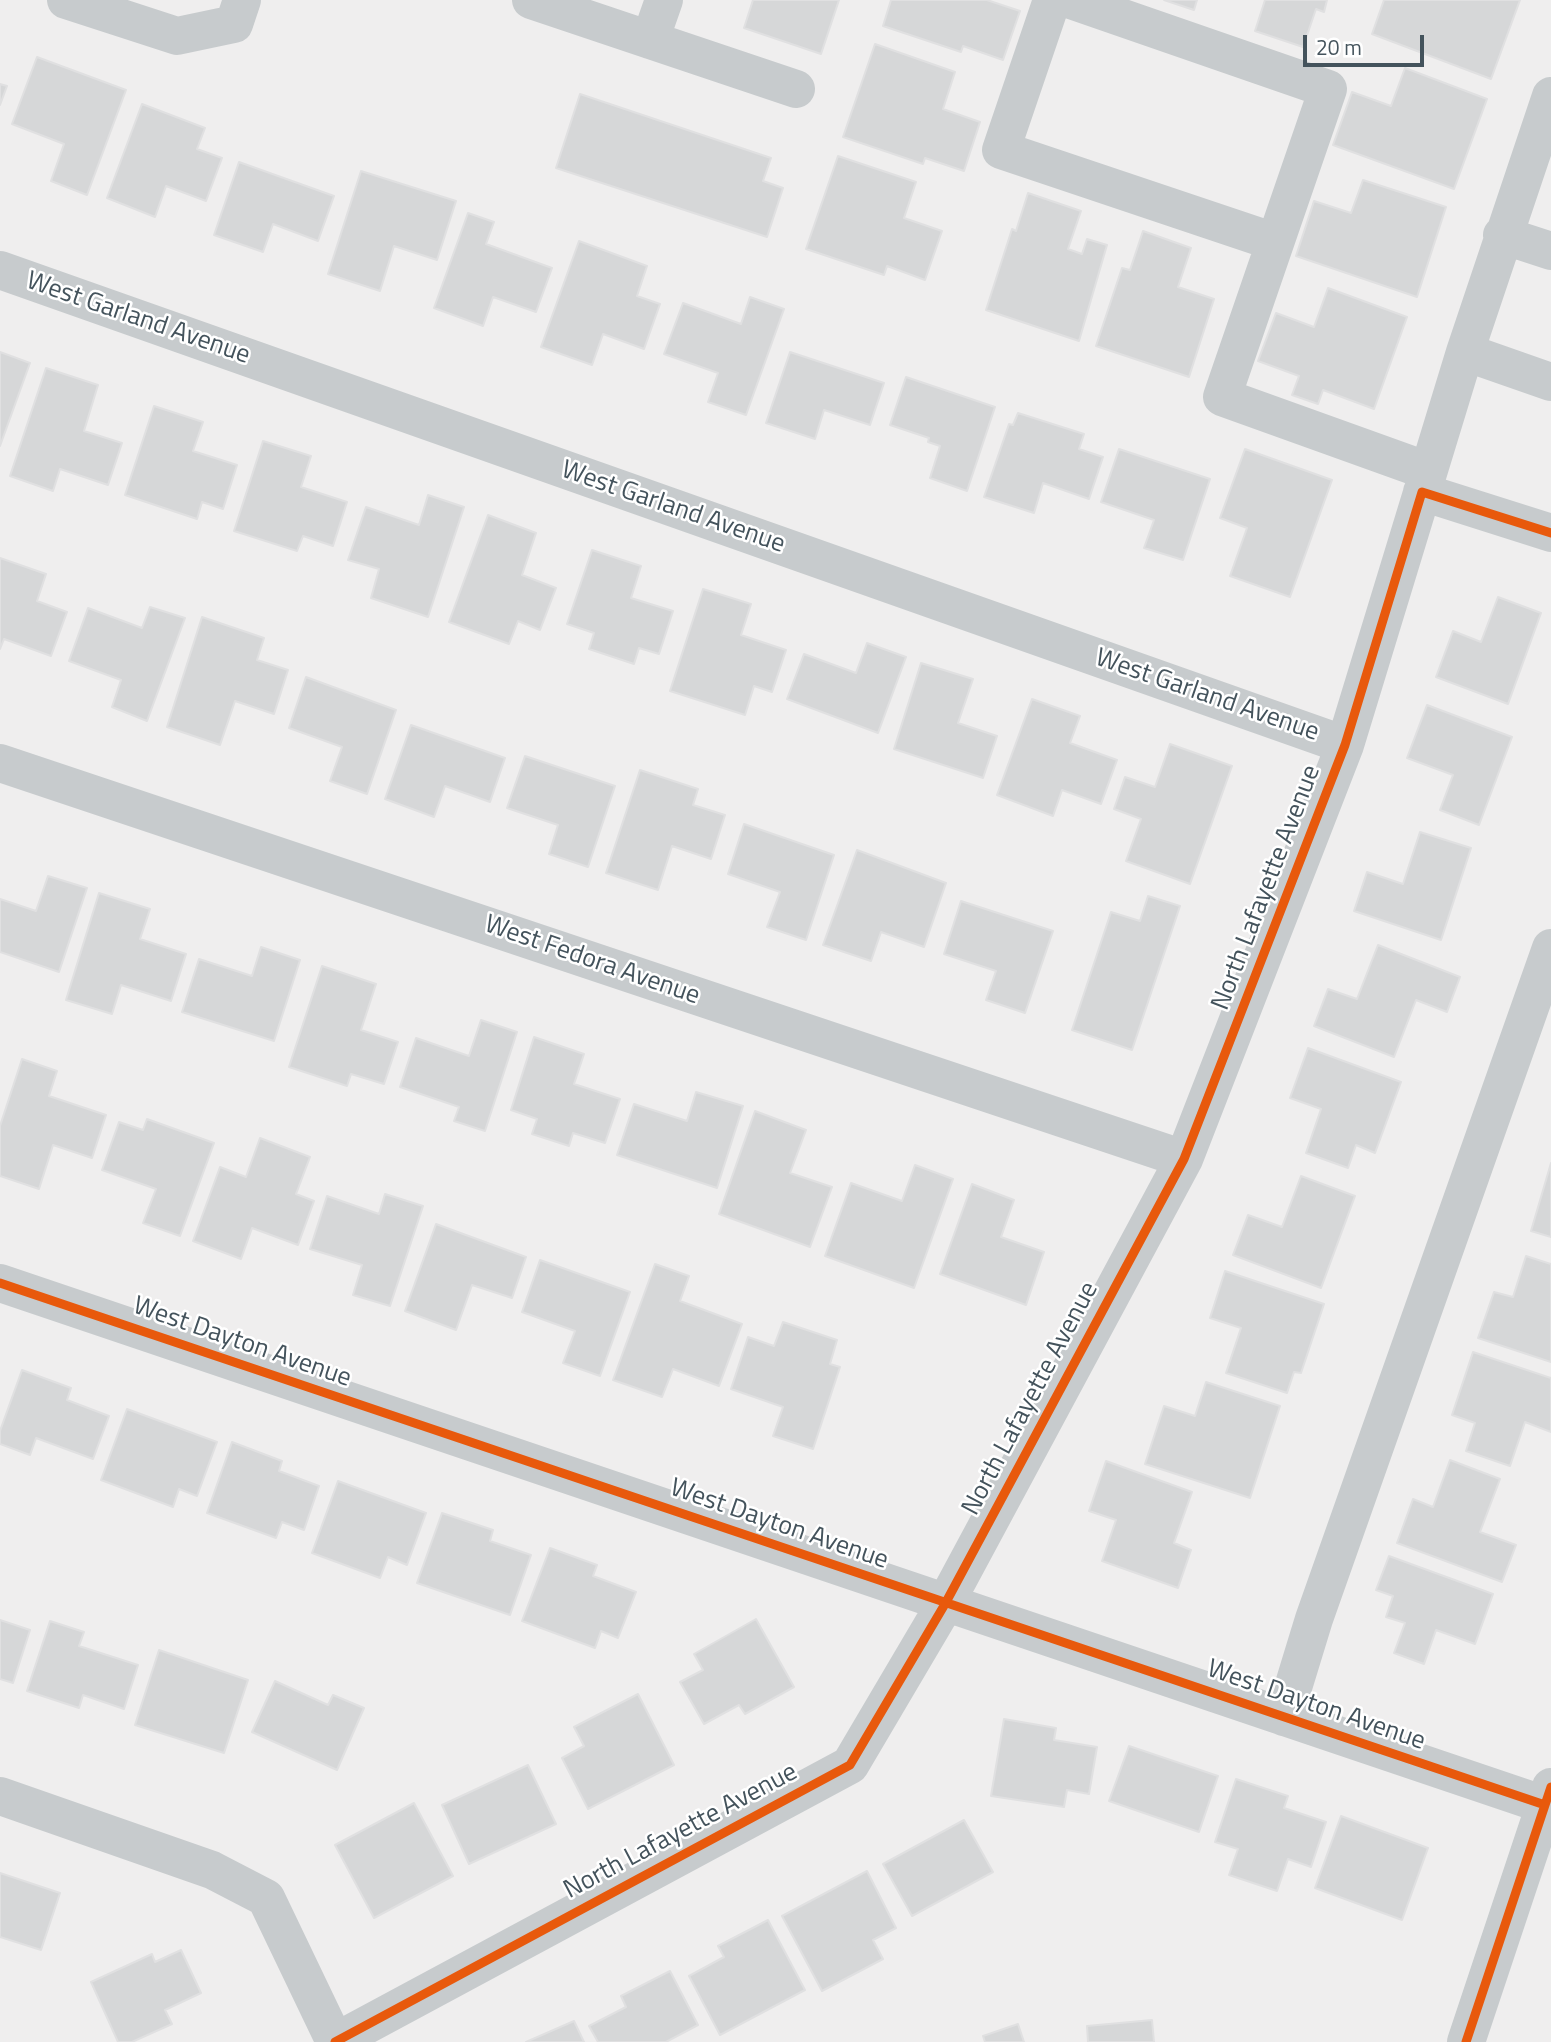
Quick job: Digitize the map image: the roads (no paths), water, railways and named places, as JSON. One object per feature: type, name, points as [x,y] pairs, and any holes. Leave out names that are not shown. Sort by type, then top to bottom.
[{"type":"street","points":[[66,0],[177,36],[234,24],[242,0]]},
{"type":"street","points":[[531,0],[796,89]]},
{"type":"street","points":[[650,40],[664,0]]},
{"type":"street","points":[[1052,0],[1001,150],[1275,242]]},
{"type":"street","points":[[1071,0],[1328,89],[1222,397],[1551,533]]},
{"type":"street","name":"North Lafayette Avenue","points":[[335,2042],[850,1765],[944,1604],[1184,1158],[1345,745],[1502,235],[1551,96]]},
{"type":"street","points":[[1502,235],[1551,251]]},
{"type":"street","name":"West Garland Avenue","points":[[0,270],[1345,745]]},
{"type":"street","points":[[1465,352],[1551,382]]},
{"type":"street","name":"West Fedora Avenue","points":[[0,762],[1184,1158]]},
{"type":"street","points":[[1284,1717],[1319,1606],[1551,947]]},
{"type":"street","name":"West Dayton Avenue","points":[[0,1283],[1284,1717],[1548,1796]]},
{"type":"street","points":[[0,1796],[212,1870],[266,1898],[335,2042]]},
{"type":"street","points":[[1466,2042],[1548,1796]]}]
